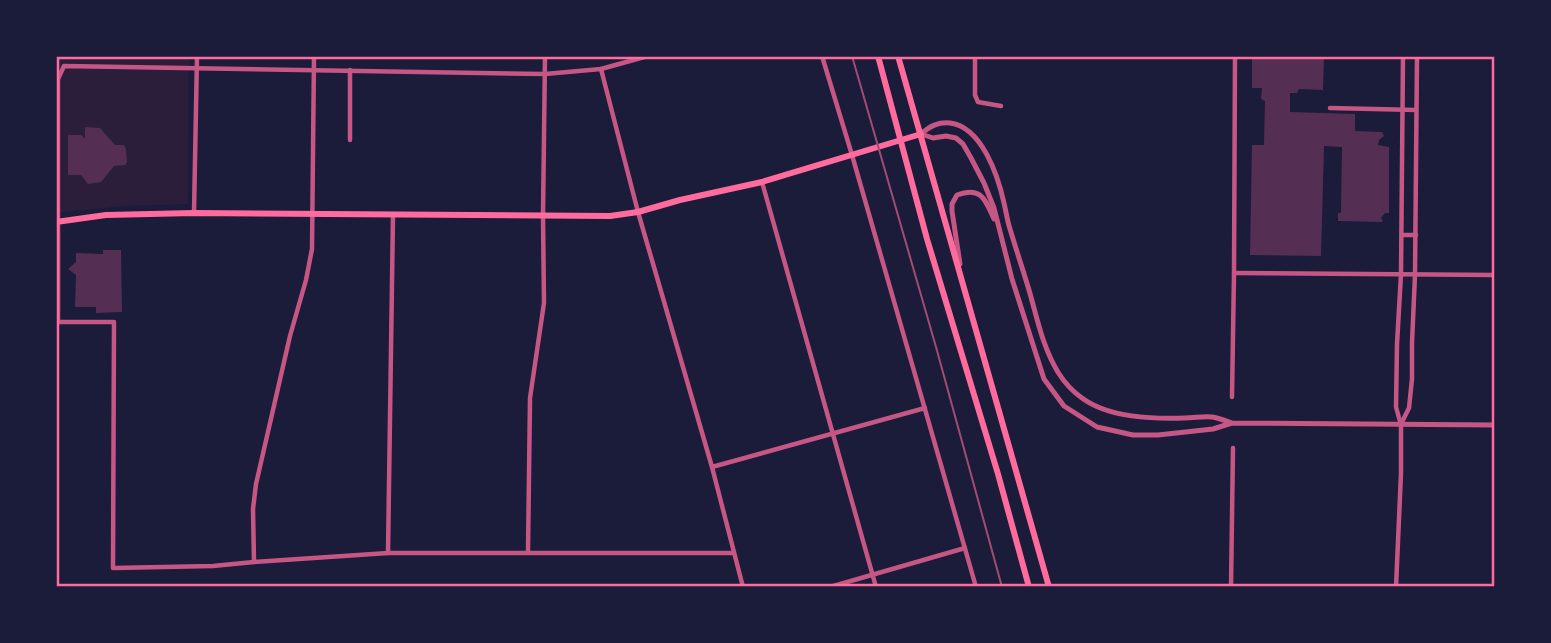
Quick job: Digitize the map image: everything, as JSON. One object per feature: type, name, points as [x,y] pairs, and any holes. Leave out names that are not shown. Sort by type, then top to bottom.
[{"type":"main road","points":[[878,56],[1029,587]]},
{"type":"main road","points":[[898,56],[1049,587]]},
{"type":"main road","points":[[57,222],[106,215],[194,213],[610,216],[638,212],[762,181],[921,134]]},
{"type":"street","points":[[194,213],[197,56]]},
{"type":"street","points":[[254,562],[253,509],[256,484],[312,249],[314,56]]},
{"type":"street","points":[[528,552],[530,398],[544,303],[545,56]]},
{"type":"street","points":[[648,56],[601,69],[545,74],[64,66],[58,79],[58,322],[114,322],[113,568],[213,566],[388,553],[733,553]]},
{"type":"street","points":[[822,56],[976,587]]},
{"type":"street","points":[[975,56],[975,95],[978,102],[1001,106]]},
{"type":"street","points":[[1232,397],[1235,56]]},
{"type":"street","points":[[1396,587],[1401,473],[1401,425],[1396,407],[1396,344],[1402,274],[1403,56]]},
{"type":"street","points":[[1401,425],[1409,408],[1412,379],[1417,56]]},
{"type":"street","points":[[601,69],[638,212],[712,467],[743,587]]},
{"type":"street","points":[[350,70],[350,140]]},
{"type":"street","points":[[1330,108],[1416,110]]},
{"type":"street","points":[[1233,423],[1213,429],[1133,435],[1097,427],[1064,406],[1044,380],[1012,279],[994,208],[984,183],[963,144],[956,138],[933,138],[921,134],[930,125],[954,124],[967,130],[980,143],[994,169],[1043,340],[1058,374],[1083,400],[1101,408],[1152,419],[1212,417],[1233,423],[1495,425]]},
{"type":"street","points":[[762,181],[876,587]]},
{"type":"street","points":[[962,277],[952,211],[957,195],[971,191],[980,194],[986,201],[999,231]]},
{"type":"street","points":[[388,553],[393,215]]},
{"type":"street","points":[[1402,235],[1416,235]]},
{"type":"street","points":[[1234,273],[1495,275]]},
{"type":"street","points":[[712,467],[925,408]]},
{"type":"street","points":[[1231,587],[1233,448]]},
{"type":"street","points":[[830,587],[965,548]]},
{"type":"shaded area","points":[[56,56],[189,56],[188,204],[126,206],[56,213]]},
{"type":"building","points":[[1252,56],[1324,56],[1323,90],[1299,89],[1297,93],[1290,93],[1290,112],[1355,114],[1355,131],[1382,132],[1384,136],[1378,145],[1389,147],[1389,213],[1385,213],[1381,222],[1338,221],[1338,213],[1341,213],[1342,147],[1324,146],[1321,256],[1250,255],[1252,145],[1264,145],[1265,101],[1261,99],[1262,88],[1252,88]]},
{"type":"building","points":[[85,127],[100,128],[115,145],[124,145],[126,149],[125,165],[114,166],[101,182],[88,184],[81,175],[68,175],[68,135],[81,135],[85,139]]},
{"type":"building","points":[[103,250],[121,250],[122,312],[96,313],[96,307],[75,307],[76,275],[68,269],[76,262],[76,253],[103,254]]},
{"type":"railway","points":[[852,56],[1002,587]]}]
